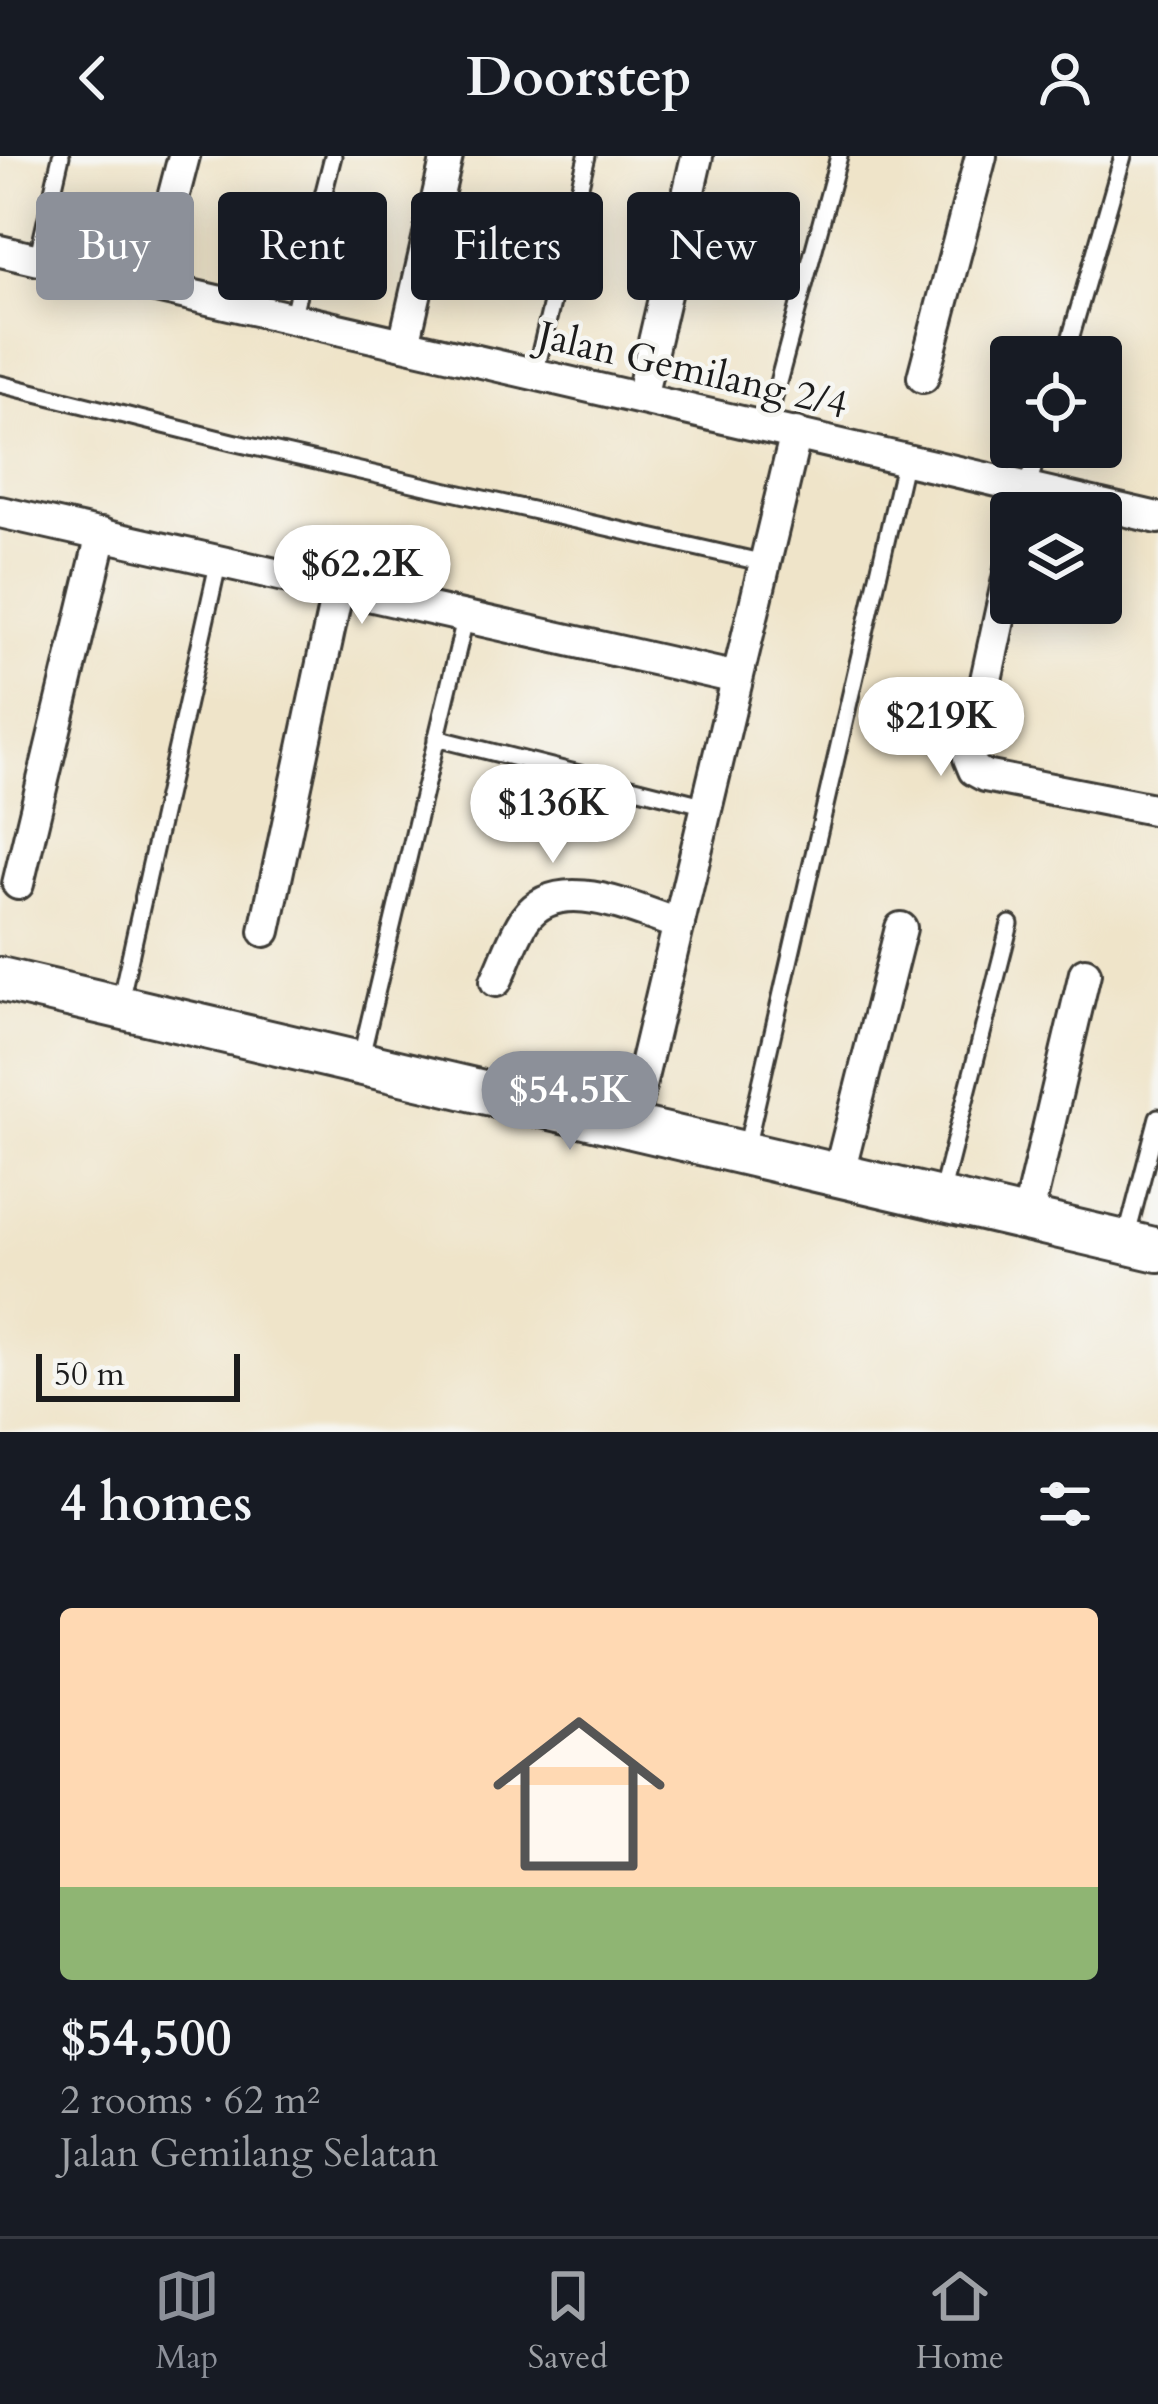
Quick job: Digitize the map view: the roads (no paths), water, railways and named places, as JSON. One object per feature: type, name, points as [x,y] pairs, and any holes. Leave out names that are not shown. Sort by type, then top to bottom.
[{"type":"street","points":[[175,192],[184,156]]},
{"type":"street","points":[[404,344],[447,156]]},
{"type":"street","points":[[641,398],[697,156]]},
{"type":"street","points":[[923,376],[981,156]]},
{"type":"street","name":"Jalan Gemilang 2/4","points":[[0,251],[36,260]]},
{"type":"street","name":"Jalan Gemilang 2/4","points":[[194,296],[905,458],[1002,492]]},
{"type":"street","points":[[631,1127],[765,563],[781,430]]},
{"type":"street","points":[[0,512],[737,678]]},
{"type":"street","name":"Jalan Gemilang 2/4","points":[[1122,513],[1158,518]]},
{"type":"street","points":[[18,884],[102,534]]},
{"type":"street","points":[[265,931],[338,588]]},
{"type":"street","points":[[998,624],[969,758],[974,770],[1158,810]]},
{"type":"street","points":[[496,981],[526,918],[544,901],[591,897],[679,924]]},
{"type":"street","points":[[839,1173],[901,928]]},
{"type":"street","points":[[1027,1218],[1085,973]]},
{"type":"street","points":[[0,979],[1142,1246]]},
{"type":"lane","points":[[53,192],[62,156]]},
{"type":"lane","points":[[292,318],[333,156]]},
{"type":"lane","points":[[535,374],[587,156]]},
{"type":"lane","points":[[781,430],[839,156]]},
{"type":"lane","points":[[1071,336],[1123,156]]},
{"type":"lane","points":[[0,384],[765,563]]},
{"type":"lane","points":[[746,1152],[905,458]]},
{"type":"lane","points":[[119,1006],[219,560]]},
{"type":"lane","points":[[360,1062],[466,615]]},
{"type":"lane","points":[[436,738],[707,806]]},
{"type":"lane","points":[[940,1198],[1010,924]]},
{"type":"lane","points":[[1142,1246],[1158,1117]]}]
